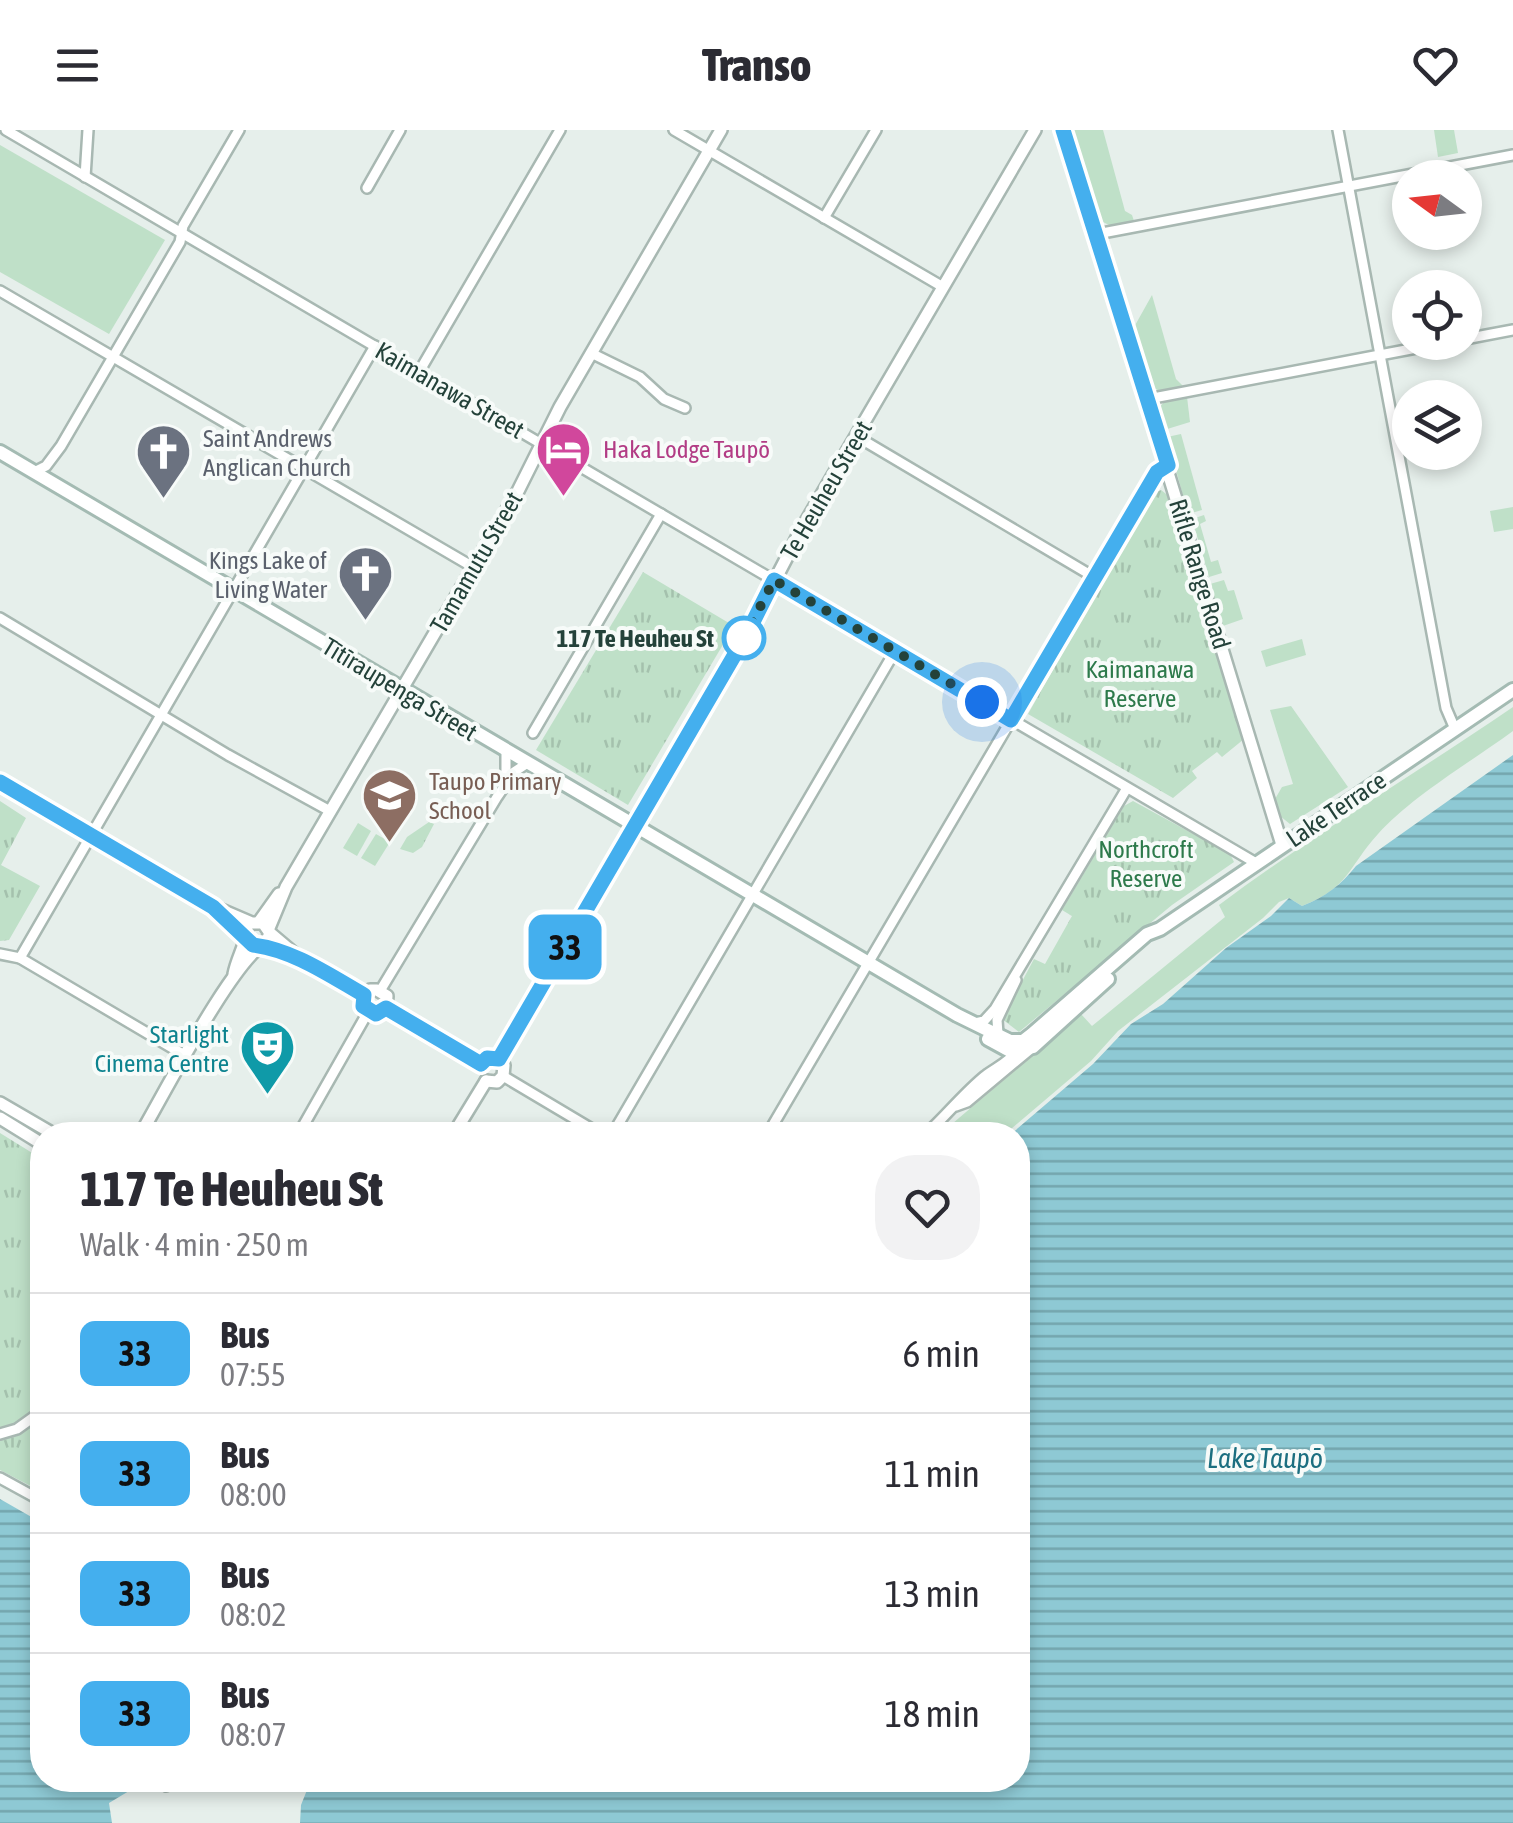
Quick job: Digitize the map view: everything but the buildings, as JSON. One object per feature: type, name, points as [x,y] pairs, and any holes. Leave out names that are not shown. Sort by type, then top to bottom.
[{"type":"main road","name":"Tītīraupenga Street","points":[[0,452],[1016,1052]]},
{"type":"main road","name":"Lake Terrace","points":[[1016,1052],[1033,1047],[1160,929],[1513,690]]},
{"type":"main road","name":"Lake Terrace","points":[[997,1040],[1023,1041],[1147,934],[1160,929]]},
{"type":"main road","name":"Tītīraupenga Street","points":[[957,1015],[997,1040]]},
{"type":"street","name":"Kaimanawa Street","points":[[6,130],[1256,863]]},
{"type":"street","points":[[86,177],[88,130]]},
{"type":"street","points":[[31,472],[46,466],[61,446],[180,242],[183,226],[239,130]]},
{"type":"street","points":[[367,188],[400,130]]},
{"type":"street","points":[[419,372],[560,130]]},
{"type":"street","points":[[674,130],[943,288]]},
{"type":"street","name":"Tamamutu Street","points":[[148,1122],[473,568],[591,353],[721,130]]},
{"type":"street","points":[[824,218],[876,130]]},
{"type":"street","name":"Te Heuheu Street","points":[[499,1059],[1035,130]]},
{"type":"street","name":"Rifle Range Road","points":[[1063,130],[1282,846]]},
{"type":"street","points":[[1338,130],[1446,708],[1455,729]]},
{"type":"street","points":[[1097,234],[1513,155]]},
{"type":"street","points":[[0,291],[473,568]]},
{"type":"street","points":[[1482,336],[1513,330]]},
{"type":"street","points":[[20,958],[375,346]]},
{"type":"street","points":[[591,353],[640,377],[664,400],[685,408]]},
{"type":"street","points":[[1148,399],[1392,353]]},
{"type":"street","points":[[856,436],[1094,577]]},
{"type":"street","points":[[50,484],[61,446]]},
{"type":"street","points":[[775,1122],[1094,577],[1157,472],[1168,465]]},
{"type":"street","points":[[533,733],[661,514]]},
{"type":"street","points":[[0,618],[228,755],[330,811]]},
{"type":"street","points":[[620,1122],[895,651]]},
{"type":"street","points":[[496,797],[506,772],[506,752]]},
{"type":"street","points":[[380,991],[496,797],[514,772],[526,764]]},
{"type":"street","points":[[0,782],[364,995]]},
{"type":"street","points":[[975,1023],[990,1017],[1127,788]]},
{"type":"street","points":[[0,954],[20,958],[186,1056]]},
{"type":"street","points":[[996,1068],[1001,1054],[997,1020],[1019,972]]},
{"type":"street","points":[[370,990],[380,991],[388,1000],[386,1008],[376,1014],[368,1012],[363,1006],[364,995],[370,990]]},
{"type":"street","name":"Lake Terrace","points":[[939,1122],[962,1096],[1058,1018],[1078,994]]},
{"type":"street","points":[[386,1008],[481,1064]]},
{"type":"street","points":[[305,1122],[368,1012]]},
{"type":"street","name":"Lake Terrace","points":[[956,1106],[967,1102],[1033,1047]]},
{"type":"street","points":[[487,1058],[499,1059],[505,1069],[503,1076],[497,1082],[486,1081],[480,1075],[481,1064],[487,1058]]},
{"type":"street","points":[[503,1076],[580,1122]]},
{"type":"street","points":[[461,1122],[486,1081]]},
{"type":"street","points":[[0,1103],[33,1122]]},
{"type":"street","points":[[0,1118],[30,1137]]},
{"type":"street","points":[[0,1434],[18,1429],[30,1420]]},
{"type":"street","points":[[0,1478],[30,1495]]},
{"type":"green space","points":[[1071,130],[1103,130],[1125,211],[1134,221],[1111,226],[1097,219]]},
{"type":"green space","points":[[1434,130],[1454,130],[1458,153],[1438,157]]},
{"type":"green space","points":[[0,145],[165,240],[109,334],[0,272]]},
{"type":"green space","points":[[1152,295],[1176,379],[1184,387],[1161,392],[1149,385],[1133,329]]},
{"type":"green space","points":[[1187,397],[1190,422],[1164,430],[1159,408],[1164,402]]},
{"type":"green space","points":[[1181,434],[1202,510],[1188,514],[1167,437]]},
{"type":"green space","name":"Kaimanawa Reserve","points":[[1161,490],[1170,497],[1244,739],[1222,757],[1217,752],[1192,771],[1197,778],[1173,798],[1028,714],[1152,494]]},
{"type":"green space","points":[[1513,507],[1513,529],[1494,532],[1490,511]]},
{"type":"green space","points":[[1204,515],[1206,521],[1200,524],[1211,562],[1218,560],[1222,573],[1209,577],[1192,519]]},
{"type":"green space","points":[[643,572],[734,626],[628,805],[536,750]]},
{"type":"green space","points":[[1224,580],[1228,591],[1234,590],[1243,619],[1223,626],[1210,584]]},
{"type":"green space","points":[[1302,639],[1306,655],[1266,667],[1261,651]]},
{"type":"green space","points":[[1291,706],[1348,787],[1290,824],[1280,816],[1275,799],[1282,787],[1293,784],[1270,710]]},
{"type":"green space","points":[[1513,707],[1513,731],[1392,820],[1329,892],[1302,906],[1289,898],[1279,902],[1118,1031],[1091,1061],[1019,1122],[954,1122],[1081,1014],[1092,1026],[1225,917],[1219,905]]},
{"type":"green space","points":[[0,801],[26,818],[1,865],[40,886],[9,940],[0,941]]},
{"type":"green space","name":"Northcroft Reserve","points":[[1133,801],[1230,854],[1234,862],[1172,905],[1019,1032],[1002,1019],[1034,959],[1045,964],[1072,916],[1062,910],[1124,806]]},
{"type":"green space","points":[[429,822],[434,824],[422,847],[413,853],[400,849],[407,837]]},
{"type":"green space","points":[[358,823],[371,831],[357,856],[343,848]]},
{"type":"green space","points":[[376,834],[390,842],[375,866],[361,858]]},
{"type":"green space","points":[[0,1133],[30,1152],[30,1414],[0,1430]]},
{"type":"green space","points":[[30,1427],[30,1486],[0,1470],[0,1439]]},
{"type":"water","name":"Lake Taupō","points":[[1513,755],[1513,1823],[300,1823],[306,1792],[1030,1792],[1030,1122],[1025,1122],[1093,1064],[1131,1024],[1163,1004],[1289,898],[1302,906],[1338,885],[1356,866]]},
{"type":"water","points":[[0,1499],[30,1516],[30,1792],[127,1792],[109,1803],[112,1823],[0,1823]]},
{"type":"bus line","name":"33","points":[[0,782],[213,907],[253,945],[299,958],[364,995],[362,1002],[368,1012],[376,1014],[386,1008],[481,1064],[487,1058],[499,1059],[748,632],[774,580],[1011,720],[1157,472],[1168,465],[1063,130]]},
{"type":"place","name":"Haka Lodge Taupō","points":[[564,498]]},
{"type":"place","name":"Saint Andrews Anglican Church","points":[[164,501]]},
{"type":"place","name":"Kings Lake of Living Water","points":[[366,623]]},
{"type":"place","name":"117 Te Heuheu St","points":[[744,638]]},
{"type":"place","name":"Taupo Primary School","points":[[390,844]]},
{"type":"place","name":"Starlight Cinema Centre","points":[[268,1097]]},
{"type":"route","points":[[744,638],[774,580],[982,702]]}]
